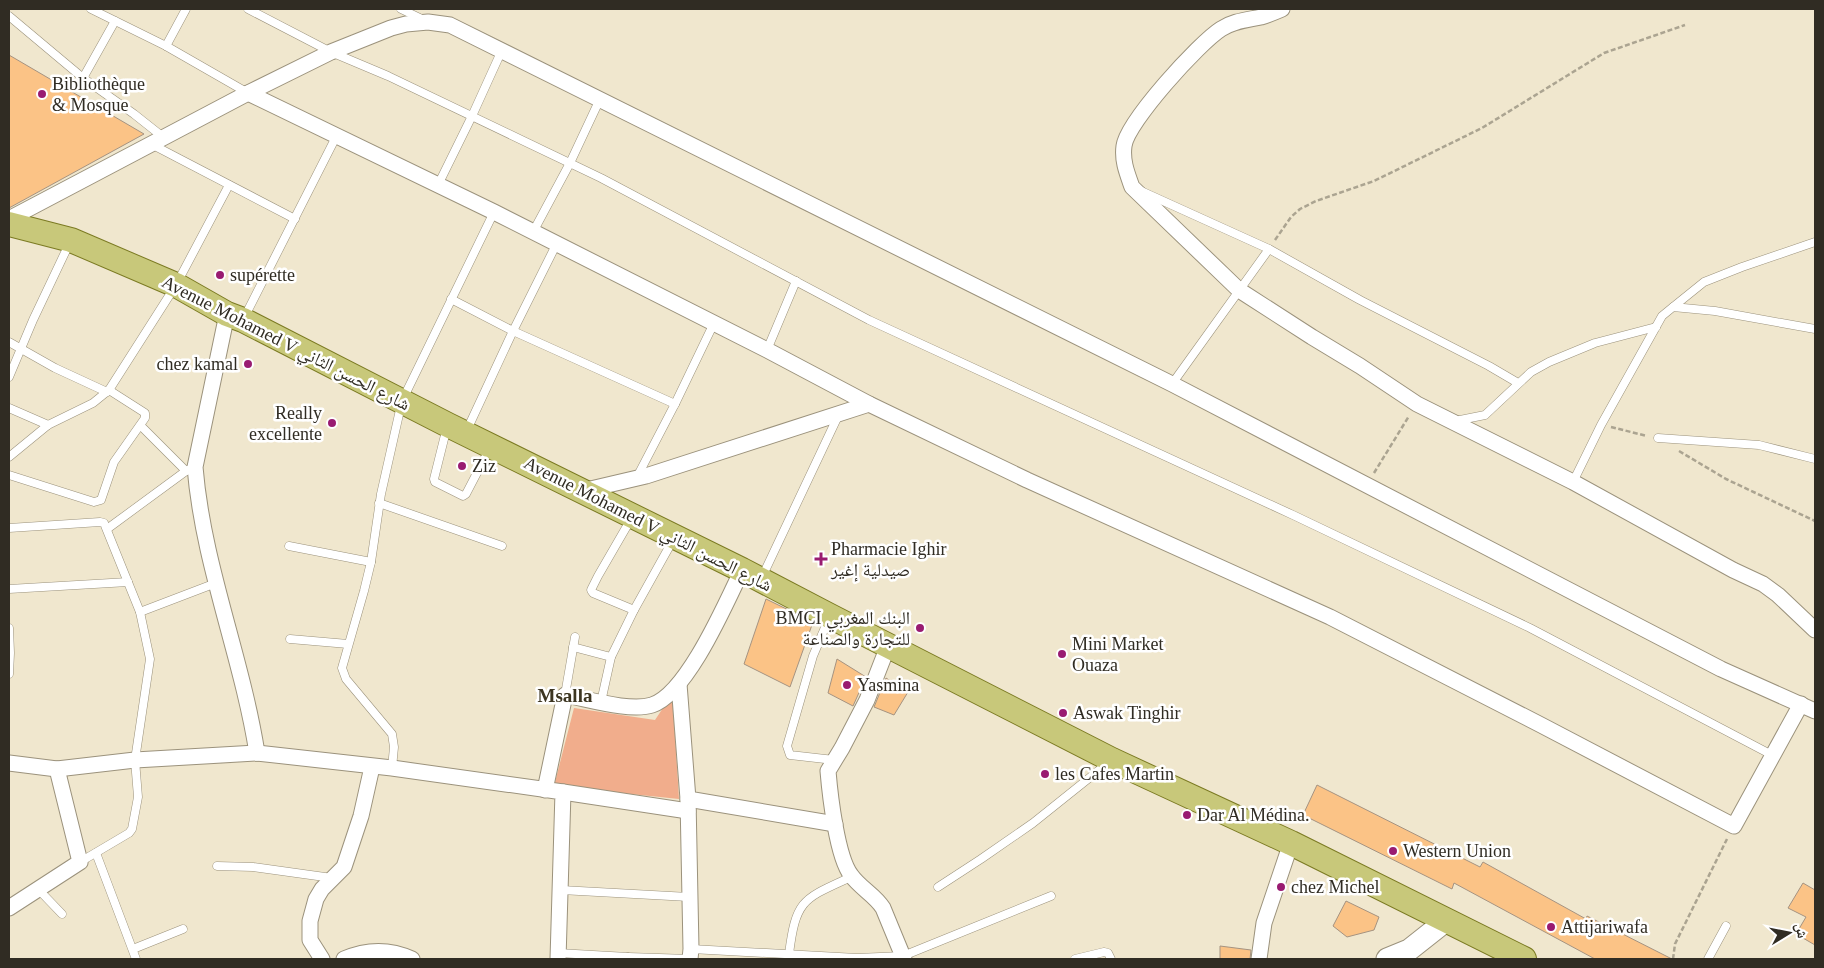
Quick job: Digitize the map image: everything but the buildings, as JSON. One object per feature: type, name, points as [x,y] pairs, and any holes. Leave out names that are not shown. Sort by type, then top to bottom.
[{"type":"main road","name":"Avenue Mohamed V شارع الحسن الثاني","points":[[9,224],[71,240],[176,285],[235,317],[457,429],[752,575],[1112,760],[1291,843],[1524,959]]},
{"type":"street","points":[[1282,9],[1263,16],[1241,20],[1221,29],[1190,57],[1149,105],[1132,129],[1124,145],[1124,168],[1132,187],[1239,290],[1417,404],[1573,482],[1733,570],[1763,584],[1778,595],[1815,630]]},
{"type":"street","points":[[9,219],[248,93],[331,52],[406,24],[428,22],[450,25],[1172,384],[1721,669],[1815,711]]},
{"type":"street","points":[[248,93],[494,212],[767,350],[869,404],[1028,480],[1330,617],[1734,826],[1801,704]]},
{"type":"street","points":[[235,317],[190,469],[197,491],[216,583],[251,714],[257,753]]},
{"type":"street","points":[[582,491],[636,478],[869,404]]},
{"type":"street","points":[[545,790],[565,694],[631,708],[652,705],[662,699],[679,684],[752,575]]},
{"type":"street","points":[[888,646],[867,700],[828,771],[835,824],[844,866],[851,877],[879,901],[903,958]]},
{"type":"street","points":[[679,684],[688,805],[691,956]]},
{"type":"street","points":[[9,763],[57,769],[135,760],[257,753],[392,768],[545,790],[688,805],[835,824]]},
{"type":"street","points":[[322,959],[310,940],[310,921],[316,900],[322,889],[344,867],[361,816],[372,767]]},
{"type":"street","points":[[9,908],[80,862],[57,769]]},
{"type":"street","points":[[558,956],[563,792]]},
{"type":"street","points":[[1259,959],[1264,923],[1291,843]]},
{"type":"street","points":[[1387,959],[1408,950],[1446,920]]},
{"type":"street","points":[[344,959],[364,952],[385,952],[398,953],[412,959]]},
{"type":"lane","points":[[91,9],[166,46],[248,93]]},
{"type":"lane","points":[[166,46],[186,9]]},
{"type":"lane","points":[[248,9],[331,52],[388,76],[601,178],[869,320],[1293,514],[1530,628],[1772,755]]},
{"type":"lane","points":[[401,9],[428,22]]},
{"type":"lane","points":[[9,16],[83,78],[134,114],[157,141],[229,185],[295,219]]},
{"type":"lane","points":[[83,78],[115,21]]},
{"type":"lane","points":[[438,185],[502,50]]},
{"type":"lane","points":[[533,232],[570,163],[600,99]]},
{"type":"lane","points":[[235,317],[295,219],[338,135]]},
{"type":"lane","points":[[9,457],[48,424],[93,403],[108,391],[176,285],[229,185]]},
{"type":"lane","points":[[1132,187],[1269,249],[1367,304],[1489,366],[1518,383]]},
{"type":"lane","points":[[392,768],[394,747],[392,734],[342,673],[342,668],[371,562],[379,503],[402,401],[494,212]]},
{"type":"lane","points":[[9,377],[71,240]]},
{"type":"lane","points":[[1573,482],[1601,425],[1666,311],[1704,282],[1815,242]]},
{"type":"lane","points":[[492,446],[468,492],[463,496],[435,482],[434,479],[457,429],[513,331],[556,245]]},
{"type":"lane","points":[[1172,384],[1269,249]]},
{"type":"lane","points":[[767,350],[796,281]]},
{"type":"lane","points":[[451,299],[513,331],[675,404]]},
{"type":"lane","points":[[1673,307],[1715,311],[1815,329]]},
{"type":"lane","points":[[636,478],[675,404],[714,323]]},
{"type":"lane","points":[[1453,421],[1485,415],[1531,372],[1578,349],[1656,328]]},
{"type":"lane","points":[[9,342],[55,368],[108,391],[145,413],[142,426],[114,462],[101,500],[94,502],[9,475]]},
{"type":"lane","points":[[9,408],[48,424]]},
{"type":"lane","points":[[752,575],[839,414]]},
{"type":"lane","points":[[107,528],[190,469],[142,426]]},
{"type":"lane","points":[[1658,438],[1759,445],[1815,459]]},
{"type":"lane","points":[[379,503],[502,546]]},
{"type":"lane","points":[[633,515],[592,590],[593,593],[634,610]]},
{"type":"lane","points":[[9,528],[100,522],[104,524],[140,612],[150,659],[135,760],[138,797],[132,828],[129,833],[80,862]]},
{"type":"lane","points":[[601,702],[611,658],[634,610],[675,536]]},
{"type":"lane","points":[[289,546],[371,562]]},
{"type":"lane","points":[[9,589],[128,582]]},
{"type":"lane","points":[[140,612],[216,583]]},
{"type":"lane","points":[[830,616],[813,656],[787,746],[790,755],[834,760]]},
{"type":"lane","points":[[9,628],[9,674]]},
{"type":"lane","points":[[565,694],[575,637]]},
{"type":"lane","points":[[290,639],[348,644]]},
{"type":"lane","points":[[573,647],[611,658]]},
{"type":"lane","points":[[938,887],[981,860],[1032,823],[1112,760]]},
{"type":"lane","points":[[96,853],[136,959]]},
{"type":"lane","points":[[217,866],[252,866],[334,878]]},
{"type":"lane","points":[[789,954],[793,925],[802,904],[815,893],[851,877]]},
{"type":"lane","points":[[38,889],[62,914]]},
{"type":"lane","points":[[561,890],[689,897]]},
{"type":"lane","points":[[558,956],[628,958],[789,954],[857,958],[903,958],[1051,896]]},
{"type":"lane","points":[[1708,959],[1726,926]]},
{"type":"lane","points":[[133,949],[183,929]]},
{"type":"lane","points":[[1075,959],[1104,952],[1108,953],[1111,959]]},
{"type":"path","points":[[1269,249],[1291,217],[1300,209],[1374,181],[1482,128],[1604,54],[1685,26]]},
{"type":"path","points":[[1366,485],[1417,404]]},
{"type":"path","points":[[1601,425],[1658,438],[1726,478],[1815,521]]},
{"type":"path","points":[[1672,959],[1675,944],[1734,826]]},
{"type":"shaded area","points":[[673,701],[679,799],[554,786],[574,708],[655,720],[665,705]]},
{"type":"place","name":"Bibliothèque & Mosque","points":[[42,94]]},
{"type":"place","name":"supérette","points":[[220,275]]},
{"type":"place","name":"chez kamal","points":[[248,364]]},
{"type":"place","name":"Really excellente","points":[[332,423]]},
{"type":"place","name":"Ziz","points":[[462,466]]},
{"type":"place","name":"Pharmacie Ighir صيدلية إغير","points":[[821,559]]},
{"type":"place","name":"BMCI البنك المغربي للتجارة والصناعة","points":[[920,628]]},
{"type":"place","name":"Mini Market Ouaza","points":[[1062,654]]},
{"type":"place","name":"Yasmina","points":[[847,685]]},
{"type":"place","name":"Aswak Tinghir","points":[[1063,713]]},
{"type":"place","name":"les Cafes Martin","points":[[1045,774]]},
{"type":"place","name":"Dar Al Médina.","points":[[1187,815]]},
{"type":"place","name":"Western Union","points":[[1393,851]]},
{"type":"place","name":"chez Michel","points":[[1281,887]]},
{"type":"place","name":"Attijariwafa","points":[[1551,927]]},
{"type":"district","name":"Msalla","points":[[565,695]]}]
